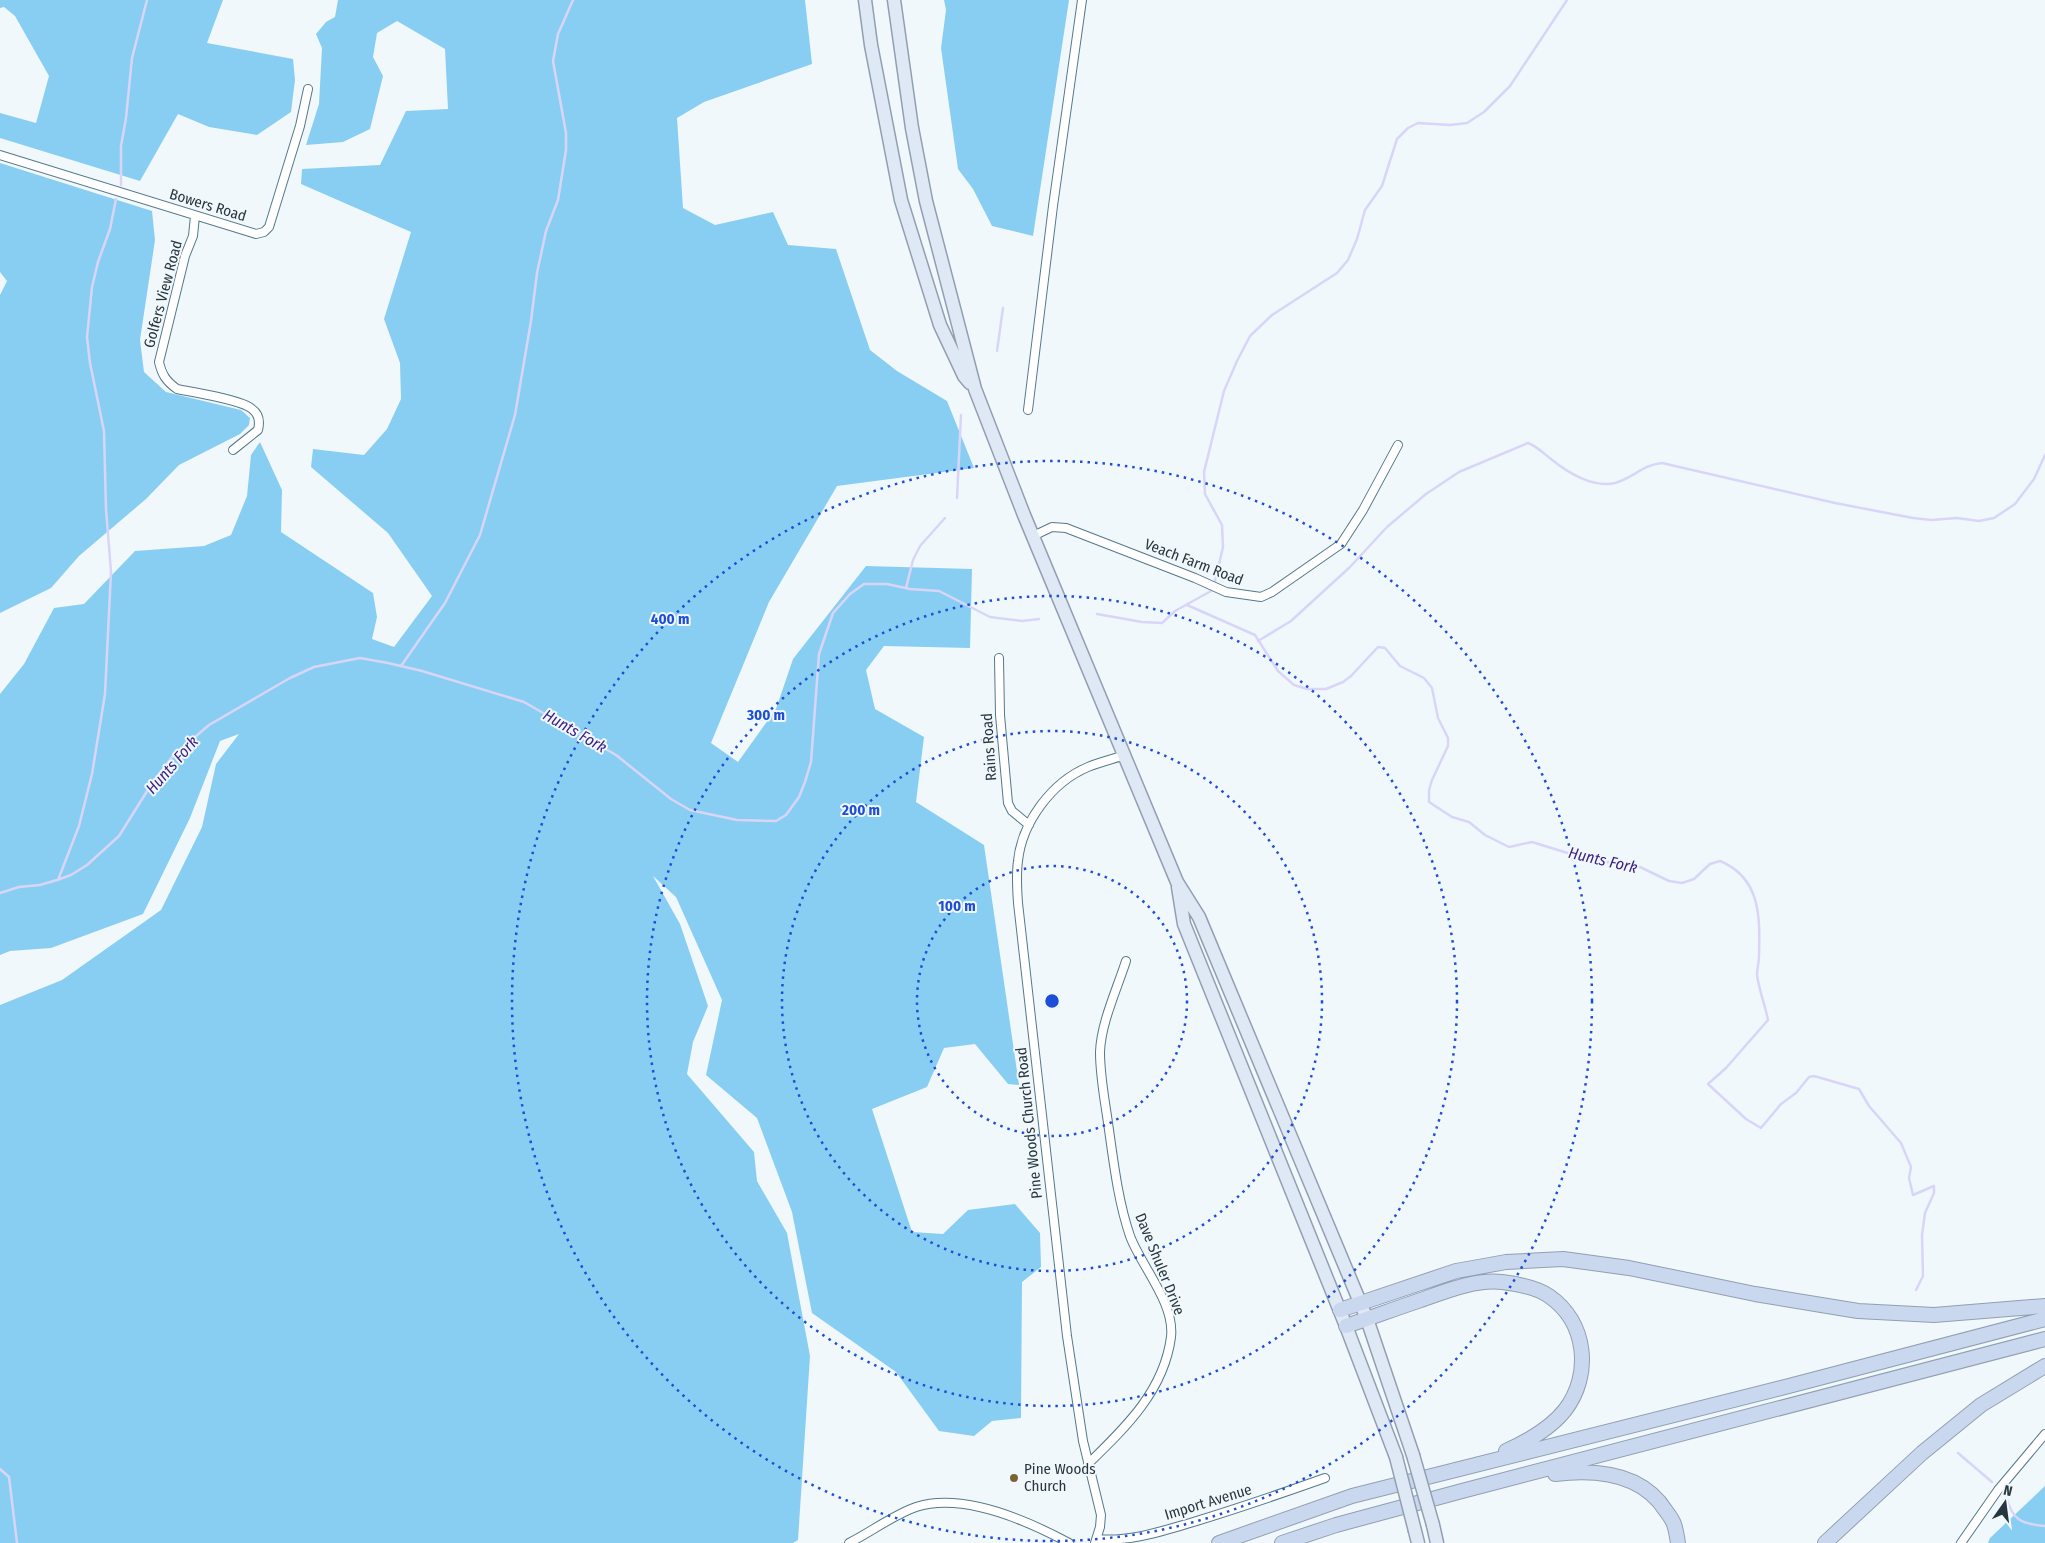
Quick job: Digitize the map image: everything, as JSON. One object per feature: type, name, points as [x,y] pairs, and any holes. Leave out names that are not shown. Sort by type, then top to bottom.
[{"type":"highway","points":[[1340,1310],[1456,1271],[1506,1262],[1563,1259],[1629,1268],[1755,1294],[1858,1311],[1934,1315],[2045,1306]]},
{"type":"highway","points":[[1346,1326],[1462,1286],[1500,1282],[1529,1286],[1549,1296],[1572,1318],[1581,1340],[1582,1365],[1577,1390],[1564,1411],[1546,1428],[1520,1445],[1469,1466]]},
{"type":"highway","points":[[1219,1543],[1352,1496],[1786,1387],[2045,1319]]},
{"type":"highway","points":[[1282,1543],[1336,1525],[1507,1479],[2045,1339]]},
{"type":"highway","points":[[1825,1543],[1922,1453],[1981,1405],[2045,1366]]},
{"type":"highway","points":[[1507,1479],[1579,1471],[1613,1474],[1642,1486],[1660,1501],[1674,1522],[1678,1543]]},
{"type":"main road","points":[[865,0],[871,45],[901,200],[940,325],[964,376],[975,389]]},
{"type":"main road","points":[[894,0],[912,128],[926,201],[975,389],[1033,536],[1177,882],[1199,917],[1367,1319],[1413,1456],[1437,1543]]},
{"type":"main road","points":[[1177,882],[1184,924],[1340,1310],[1396,1458],[1416,1537]]},
{"type":"street","points":[[1028,410],[1053,206],[1082,0]]},
{"type":"street","name":"Bowers Road","points":[[0,155],[256,234],[264,232],[269,226],[300,126],[308,89]]},
{"type":"street","name":"Golfers View Road","points":[[195,216],[193,236],[185,256],[159,362],[162,374],[168,383],[176,388],[247,405],[256,413],[259,423],[258,430],[232,450]]},
{"type":"street","name":"Veach Farm Road","points":[[1033,536],[1052,527],[1066,528],[1226,592],[1261,597],[1272,592],[1341,544],[1363,510],[1398,445]]},
{"type":"street","name":"Rains Road","points":[[999,658],[1000,715],[1008,803],[1012,811],[1029,825]]},
{"type":"street","name":"Pine Woods Church Road","points":[[1096,1541],[1101,1515],[1081,1432],[1067,1336],[1018,903],[1018,860],[1021,843],[1029,825],[1048,796],[1066,780],[1088,767],[1125,755]]},
{"type":"street","name":"Dave Shuler Drive","points":[[1088,1464],[1126,1427],[1146,1403],[1161,1372],[1171,1335],[1167,1311],[1157,1287],[1131,1238],[1125,1218],[1112,1151],[1103,1083],[1100,1052],[1103,1033],[1126,961]]},
{"type":"street","points":[[1961,1543],[1998,1490],[2045,1434]]},
{"type":"street","name":"Import Avenue","points":[[1096,1541],[1127,1540],[1156,1533],[1231,1511],[1325,1478]]},
{"type":"street","points":[[849,1543],[915,1508],[931,1504],[961,1504],[996,1512],[1026,1522],[1069,1543]]},
{"type":"shaded area","points":[[0,0],[223,0],[207,43],[293,59],[295,80],[291,112],[257,135],[209,127],[178,114],[140,181],[0,138],[0,113],[36,123],[49,76],[15,16],[4,7],[0,8]]},
{"type":"shaded area","points":[[338,0],[805,0],[812,64],[704,102],[677,118],[683,208],[715,225],[773,212],[788,245],[836,249],[870,350],[897,371],[947,401],[974,468],[837,486],[769,602],[711,743],[738,762],[776,709],[793,659],[866,566],[972,569],[970,648],[884,646],[866,670],[875,709],[924,737],[916,802],[984,845],[1019,1085],[1008,1084],[975,1044],[944,1048],[927,1087],[872,1109],[912,1232],[943,1234],[968,1210],[1015,1204],[1040,1233],[1041,1267],[1022,1282],[1021,1418],[992,1421],[974,1436],[939,1431],[896,1372],[812,1313],[792,1212],[757,1118],[706,1075],[722,1000],[676,897],[653,876],[680,924],[708,1006],[693,1042],[687,1074],[754,1152],[757,1181],[787,1233],[810,1356],[798,1540],[793,1543],[0,1543],[0,1005],[62,980],[161,910],[202,827],[216,764],[239,734],[220,741],[190,818],[143,914],[51,948],[10,951],[0,955],[0,694],[24,664],[54,608],[84,604],[135,551],[204,546],[231,535],[247,496],[251,455],[260,442],[282,490],[281,532],[373,593],[377,617],[372,639],[394,647],[432,596],[388,533],[311,467],[313,449],[364,455],[387,429],[401,399],[400,363],[384,319],[411,232],[301,184],[302,169],[380,165],[406,111],[448,109],[445,49],[397,21],[377,33],[373,57],[383,76],[370,129],[343,142],[306,145],[319,104],[322,48],[316,34],[326,22],[335,17]]},
{"type":"shaded area","points":[[944,0],[1069,0],[1033,236],[992,226],[973,189],[958,169],[941,48],[946,10]]},
{"type":"shaded area","points":[[0,163],[152,211],[155,240],[140,340],[144,372],[166,392],[241,410],[250,418],[249,425],[240,434],[179,465],[146,499],[79,556],[51,588],[0,613],[0,295],[7,281],[0,272]]},
{"type":"shaded area","points":[[2045,1486],[2045,1543],[1988,1543],[1990,1538]]},
{"type":"waterway","points":[[121,185],[121,146],[132,58],[147,0]]},
{"type":"waterway","points":[[401,666],[445,603],[480,535],[515,415],[537,273],[546,231],[558,200],[566,150],[566,133],[553,61],[558,34],[573,0]]},
{"type":"waterway","points":[[1215,581],[1223,547],[1222,525],[1205,494],[1204,472],[1224,391],[1250,336],[1272,315],[1337,273],[1348,260],[1357,239],[1365,210],[1382,186],[1397,139],[1408,128],[1418,123],[1450,125],[1467,123],[1484,112],[1510,86],[1567,0]]},
{"type":"waterway","points":[[58,880],[79,826],[92,774],[105,694],[111,572],[106,509],[104,431],[90,363],[87,337],[92,287],[98,262],[110,229],[116,199]]},
{"type":"waterway","points":[[997,351],[1003,308]]},
{"type":"waterway","points":[[957,498],[961,415]]},
{"type":"waterway","points":[[1258,641],[1291,621],[1350,567],[1387,527],[1426,494],[1459,472],[1528,443],[1538,448],[1573,474],[1598,483],[1615,483],[1649,466],[1662,463],[1835,503],[1931,520],[1957,518],[1979,521],[1994,518],[2015,504],[2034,479],[2045,455]]},
{"type":"waterway","points":[[906,588],[913,560],[920,546],[945,518]]},
{"type":"waterway","name":"Hunts Fork","points":[[0,893],[19,887],[40,885],[57,880],[71,875],[87,865],[119,836],[149,788],[172,757],[188,743],[209,725],[290,678],[314,667],[360,658],[422,671],[524,702],[616,755],[671,799],[690,810],[737,820],[776,821],[786,815],[799,797],[805,782],[811,762],[819,654],[833,613],[850,594],[864,584],[887,584],[910,589],[939,591],[990,617],[1022,621],[1039,619]]},
{"type":"waterway","name":"Hunts Fork","points":[[1097,614],[1142,622],[1162,623],[1175,611],[1211,591]]},
{"type":"waterway","name":"Hunts Fork","points":[[1187,605],[1255,635],[1278,671],[1294,685],[1307,689],[1326,689],[1343,682],[1378,647],[1385,648],[1400,666],[1424,678],[1432,688],[1438,718],[1448,738],[1448,746],[1429,790],[1429,802],[1452,817],[1469,822],[1485,835],[1509,847],[1532,842],[1587,859],[1640,867],[1669,881],[1682,883],[1694,879],[1710,864],[1720,861],[1733,868],[1744,878],[1751,888],[1758,913],[1759,958],[1757,975],[1768,1020],[1726,1068],[1708,1084],[1746,1119],[1761,1128],[1781,1104],[1796,1093],[1809,1077],[1814,1076],[1859,1089],[1869,1106],[1901,1143],[1911,1167],[1909,1178],[1913,1195],[1934,1186],[1934,1193],[1925,1213],[1922,1235],[1923,1276],[1916,1290]]},
{"type":"waterway","name":"Hunts Fork","points":[[1958,1453],[1992,1482]]},
{"type":"waterway","points":[[0,1469],[9,1477],[17,1543]]},
{"type":"waterway","name":"Hunts Fork","points":[[2006,1496],[2011,1511],[2015,1516],[2024,1522],[2045,1526]]},
{"type":"place","name":"Pine Woods Church","points":[[1014,1478]]}]
